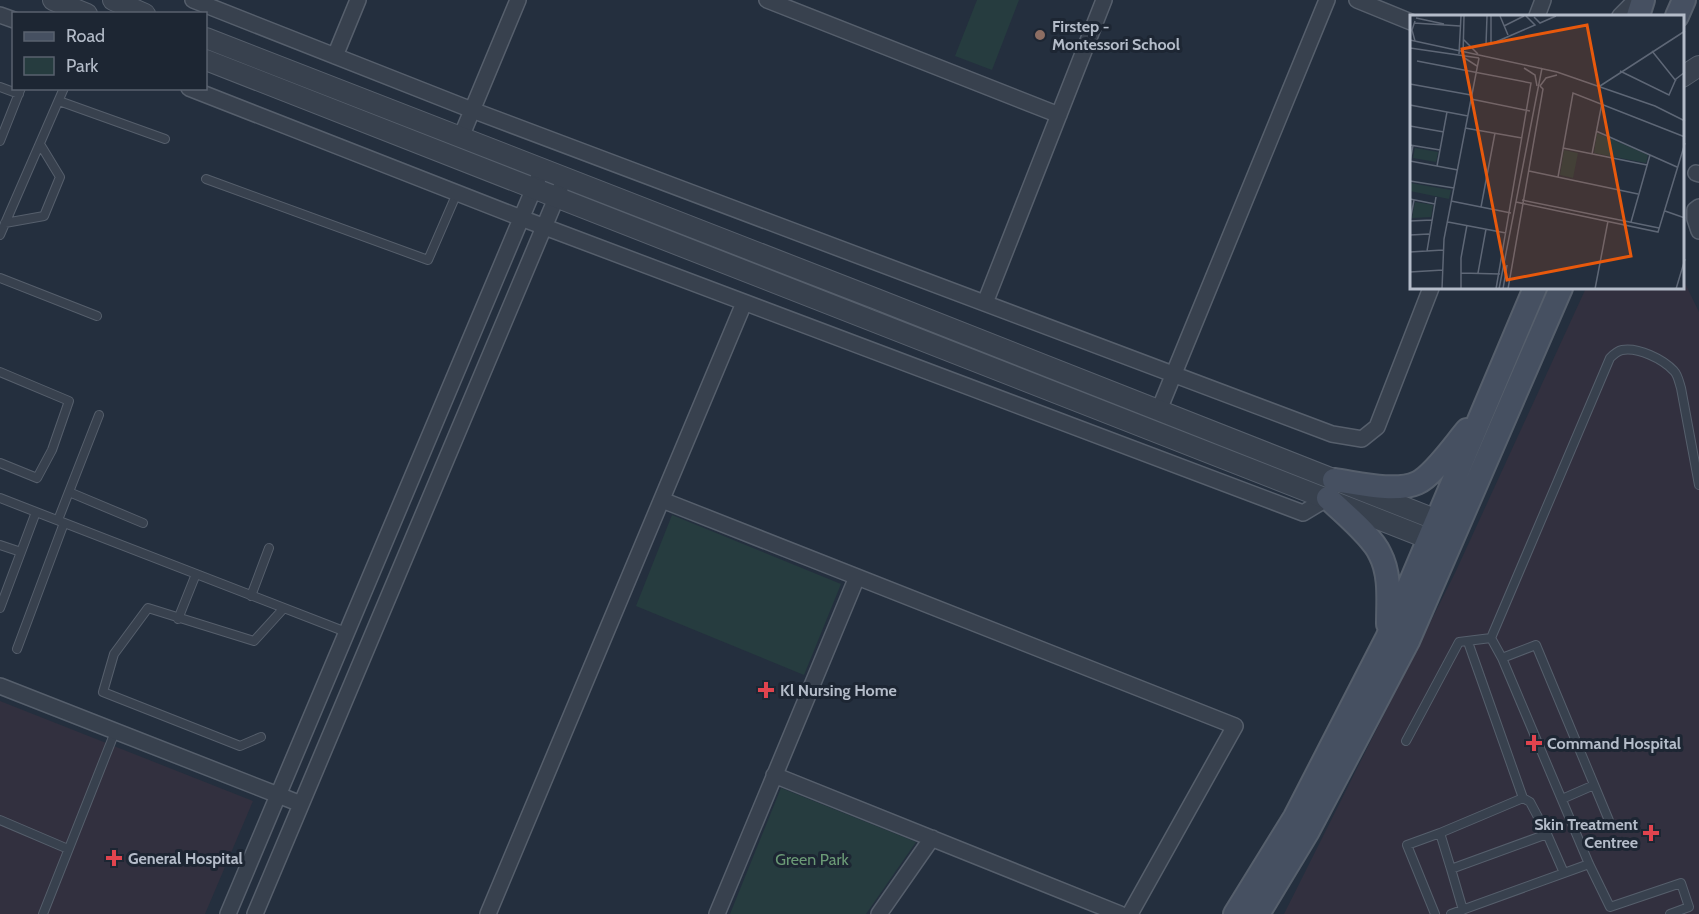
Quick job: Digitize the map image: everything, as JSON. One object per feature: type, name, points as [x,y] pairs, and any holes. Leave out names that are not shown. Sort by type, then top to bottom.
[{"type":"main road","points":[[1638,15],[1643,0]]},
{"type":"main road","points":[[1235,914],[1295,817],[1387,638],[1534,290]]},
{"type":"main road","points":[[1258,914],[1308,831],[1408,641],[1560,290]]},
{"type":"main road","points":[[1331,489],[1397,488],[1417,483],[1438,465],[1484,410]]},
{"type":"main road","points":[[1331,489],[1380,553],[1389,588],[1387,638]]},
{"type":"street","points":[[52,0],[82,12]]},
{"type":"street","points":[[113,0],[140,12]]},
{"type":"street","points":[[193,0],[472,110],[1332,434],[1362,440],[1377,427],[1430,290]]},
{"type":"street","points":[[335,56],[358,0]]},
{"type":"street","points":[[441,152],[460,137],[518,0]]},
{"type":"street","points":[[767,0],[1059,115]]},
{"type":"street","points":[[985,303],[1104,0]]},
{"type":"street","points":[[1159,410],[1327,0]]},
{"type":"street","points":[[1358,0],[1410,21]]},
{"type":"street","points":[[1537,15],[1543,0]]},
{"type":"street","points":[[1621,15],[1636,0]]},
{"type":"street","points":[[207,38],[1159,410],[1331,489]]},
{"type":"street","points":[[207,60],[556,197],[1331,489],[1433,530],[1452,540]]},
{"type":"street","points":[[1684,75],[1699,66]]},
{"type":"street","points":[[194,90],[544,227],[1303,513],[1331,489]]},
{"type":"street","points":[[460,137],[463,161]]},
{"type":"street","points":[[228,914],[542,169]]},
{"type":"street","points":[[255,914],[565,178]]},
{"type":"street","points":[[1699,207],[1695,210],[1695,219],[1699,231]]},
{"type":"street","points":[[488,914],[744,303]]},
{"type":"street","points":[[662,500],[1235,726],[1130,914]]},
{"type":"street","points":[[717,914],[856,577]]},
{"type":"street","points":[[0,686],[301,804]]},
{"type":"street","points":[[774,775],[1120,914]]},
{"type":"street","points":[[879,914],[932,838]]},
{"type":"lane","points":[[0,236],[63,90]]},
{"type":"lane","points":[[0,141],[20,91]]},
{"type":"lane","points":[[58,101],[165,139]]},
{"type":"lane","points":[[5,224],[44,216],[60,177],[40,144]]},
{"type":"lane","points":[[206,179],[428,260],[457,193]]},
{"type":"lane","points":[[0,278],[97,316]]},
{"type":"lane","points":[[1491,638],[1610,357],[1617,352],[1638,351],[1667,364],[1676,373],[1681,388],[1699,485]]},
{"type":"lane","points":[[0,372],[69,401],[52,450],[37,478],[0,463]]},
{"type":"lane","points":[[17,649],[61,522],[69,492],[99,415]]},
{"type":"lane","points":[[69,492],[143,523]]},
{"type":"lane","points":[[0,498],[346,633]]},
{"type":"lane","points":[[0,608],[36,512]]},
{"type":"lane","points":[[0,545],[21,552]]},
{"type":"lane","points":[[252,596],[269,548]]},
{"type":"lane","points":[[178,619],[196,574]]},
{"type":"lane","points":[[261,737],[240,746],[103,692],[114,654],[148,608],[254,641],[284,608]]},
{"type":"lane","points":[[1406,741],[1459,642],[1491,638]]},
{"type":"lane","points":[[1491,638],[1502,658],[1589,864],[1610,907],[1680,883],[1689,907],[1670,914]]},
{"type":"lane","points":[[1468,642],[1523,798],[1530,802],[1564,873]]},
{"type":"lane","points":[[1502,658],[1536,645],[1610,823]]},
{"type":"lane","points":[[43,914],[115,732]]},
{"type":"lane","points":[[1562,799],[1594,785]]},
{"type":"lane","points":[[1435,914],[1407,844],[1440,833],[1523,798]]},
{"type":"lane","points":[[0,820],[68,849]]},
{"type":"lane","points":[[1440,833],[1463,910]]},
{"type":"lane","points":[[1451,869],[1547,834]]},
{"type":"lane","points":[[1451,914],[1589,864]]},
{"type":"shaded area","name":"Command Hospital","points":[[1684,281],[1699,312],[1699,914],[1284,914],[1455,573],[1585,290],[1684,290]]},
{"type":"shaded area","name":"General Hospital","points":[[0,701],[253,801],[205,914],[0,914]]},
{"type":"green space","points":[[977,0],[1019,0],[992,70],[955,56]]},
{"type":"green space","points":[[672,515],[841,584],[804,675],[636,606]]},
{"type":"green space","name":"Green Park","points":[[781,788],[916,842],[866,914],[730,914]]},
{"type":"place","name":"Firstep - Montessori School","points":[[1040,35]]},
{"type":"place","name":"Kl Nursing Home","points":[[766,690]]},
{"type":"place","name":"Command Hospital","points":[[1534,743]]},
{"type":"place","name":"Skin Treatment Centree","points":[[1651,833]]},
{"type":"place","name":"General Hospital","points":[[114,858]]}]
